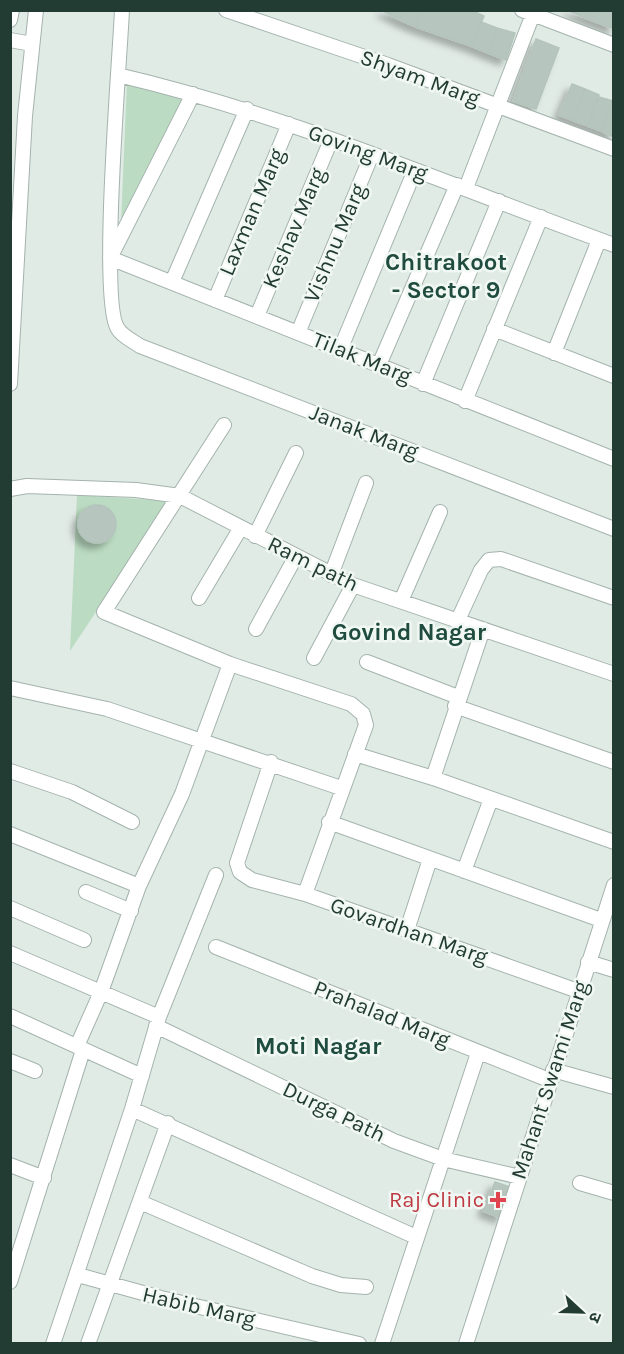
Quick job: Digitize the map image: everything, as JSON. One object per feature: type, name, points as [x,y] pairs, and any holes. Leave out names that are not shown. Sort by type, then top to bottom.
[{"type":"street","points":[[10,20],[12,10]]},
{"type":"street","points":[[10,384],[19,207],[36,10]]},
{"type":"street","points":[[110,258],[123,10]]},
{"type":"street","name":"Shyam Marg","points":[[226,10],[388,65],[614,149]]},
{"type":"street","points":[[379,365],[497,106],[527,13],[614,45]]},
{"type":"street","points":[[10,40],[32,44]]},
{"type":"street","name":"Goving Marg","points":[[118,75],[247,109],[462,186],[614,245]]},
{"type":"street","points":[[110,258],[193,94]]},
{"type":"street","points":[[172,282],[247,109]]},
{"type":"street","name":"Laxman Marg","points":[[215,300],[289,124]]},
{"type":"street","name":"Keshav Marg","points":[[257,316],[331,140]]},
{"type":"street","name":"Vishnu Marg","points":[[298,333],[372,154]]},
{"type":"street","points":[[340,350],[415,170]]},
{"type":"street","points":[[423,384],[499,201]]},
{"type":"street","points":[[465,401],[541,217]]},
{"type":"street","points":[[554,353],[599,240]]},
{"type":"street","name":"Tilak Marg","points":[[110,258],[614,459]]},
{"type":"street","name":"Janak Marg","points":[[110,258],[111,309],[117,329],[140,346],[614,529]]},
{"type":"street","points":[[494,329],[614,376]]},
{"type":"street","points":[[224,425],[104,612],[230,664],[351,704],[363,714],[366,725],[341,788],[305,894]]},
{"type":"street","points":[[255,536],[296,453]]},
{"type":"street","points":[[331,575],[366,483]]},
{"type":"street","name":"Ram path","points":[[10,489],[27,486],[125,490],[180,496],[295,558],[353,585],[614,674]]},
{"type":"street","points":[[401,601],[440,512]]},
{"type":"street","points":[[199,598],[240,529]]},
{"type":"street","points":[[256,629],[295,558]]},
{"type":"street","points":[[458,620],[481,570],[489,560],[501,560],[614,598]]},
{"type":"street","points":[[314,658],[353,585]]},
{"type":"street","points":[[433,778],[483,629]]},
{"type":"street","points":[[367,662],[457,701],[614,762]]},
{"type":"street","points":[[10,1282],[44,1178],[80,1048],[139,885],[182,794],[230,664]]},
{"type":"street","points":[[10,688],[107,709],[271,762],[341,788]]},
{"type":"street","points":[[355,754],[433,778],[614,842]]},
{"type":"street","name":"Govardhan Marg","points":[[271,762],[237,863],[240,872],[252,880],[305,894],[578,991]]},
{"type":"street","points":[[10,771],[72,792],[132,822]]},
{"type":"street","points":[[464,871],[491,799]]},
{"type":"street","points":[[329,822],[601,920]]},
{"type":"street","points":[[10,834],[139,885]]},
{"type":"street","points":[[407,930],[430,859]]},
{"type":"street","points":[[52,1344],[78,1275],[132,1109],[155,1019],[216,875]]},
{"type":"street","name":"Mahant Swami Marg","points":[[466,1344],[614,885]]},
{"type":"street","points":[[86,891],[131,911]]},
{"type":"street","points":[[10,908],[84,940]]},
{"type":"street","name":"Prahalad Marg","points":[[216,947],[478,1053],[551,1075],[614,1087]]},
{"type":"street","name":"Durga Path","points":[[10,953],[101,992],[394,1141],[444,1159],[520,1177]]},
{"type":"street","points":[[588,962],[614,970]]},
{"type":"street","points":[[10,1016],[142,1076]]},
{"type":"street","points":[[382,1344],[478,1053]]},
{"type":"street","points":[[10,1061],[35,1071]]},
{"type":"street","points":[[132,1109],[168,1123],[271,1173],[416,1237]]},
{"type":"street","points":[[88,1344],[168,1123]]},
{"type":"street","points":[[10,1166],[44,1178]]},
{"type":"street","points":[[580,1183],[614,1193]]},
{"type":"street","points":[[140,1202],[312,1276],[341,1285],[366,1287]]},
{"type":"street","name":"Habib Marg","points":[[78,1275],[110,1285],[359,1344]]},
{"type":"green space","points":[[127,82],[185,99],[120,246]]},
{"type":"green space","points":[[77,495],[170,501],[70,651]]},
{"type":"building","points":[[381,10],[404,10],[400,20]]},
{"type":"building","points":[[404,10],[422,10],[416,27],[400,20]]},
{"type":"building","points":[[422,10],[471,10],[484,16],[471,46],[416,27]]},
{"type":"building","points":[[567,10],[592,10],[588,19]]},
{"type":"building","points":[[592,10],[614,10],[614,29],[588,19]]},
{"type":"building","points":[[481,22],[497,28],[488,53],[471,46]]},
{"type":"building","points":[[497,28],[515,33],[506,60],[488,53]]},
{"type":"building","points":[[536,39],[559,48],[536,109],[513,101]]},
{"type":"building","points":[[572,84],[585,89],[574,121],[559,115]]},
{"type":"building","points":[[585,89],[599,95],[588,126],[574,121]]},
{"type":"building","points":[[599,97],[613,101],[601,131],[588,126]]},
{"type":"building","points":[[614,101],[614,137],[601,131]]},
{"type":"building","points":[[97,505],[110,511],[116,524],[110,537],[97,543],[84,537],[78,524],[84,511]]},
{"type":"building","points":[[495,1182],[513,1188],[501,1218],[483,1211]]},
{"type":"place","name":"Raj Clinic","points":[[498,1200]]},
{"type":"district","name":"Chitrakoot - Sector 9","points":[[446,276]]},
{"type":"district","name":"Govind Nagar","points":[[409,632]]},
{"type":"district","name":"Moti Nagar","points":[[318,1046]]}]
